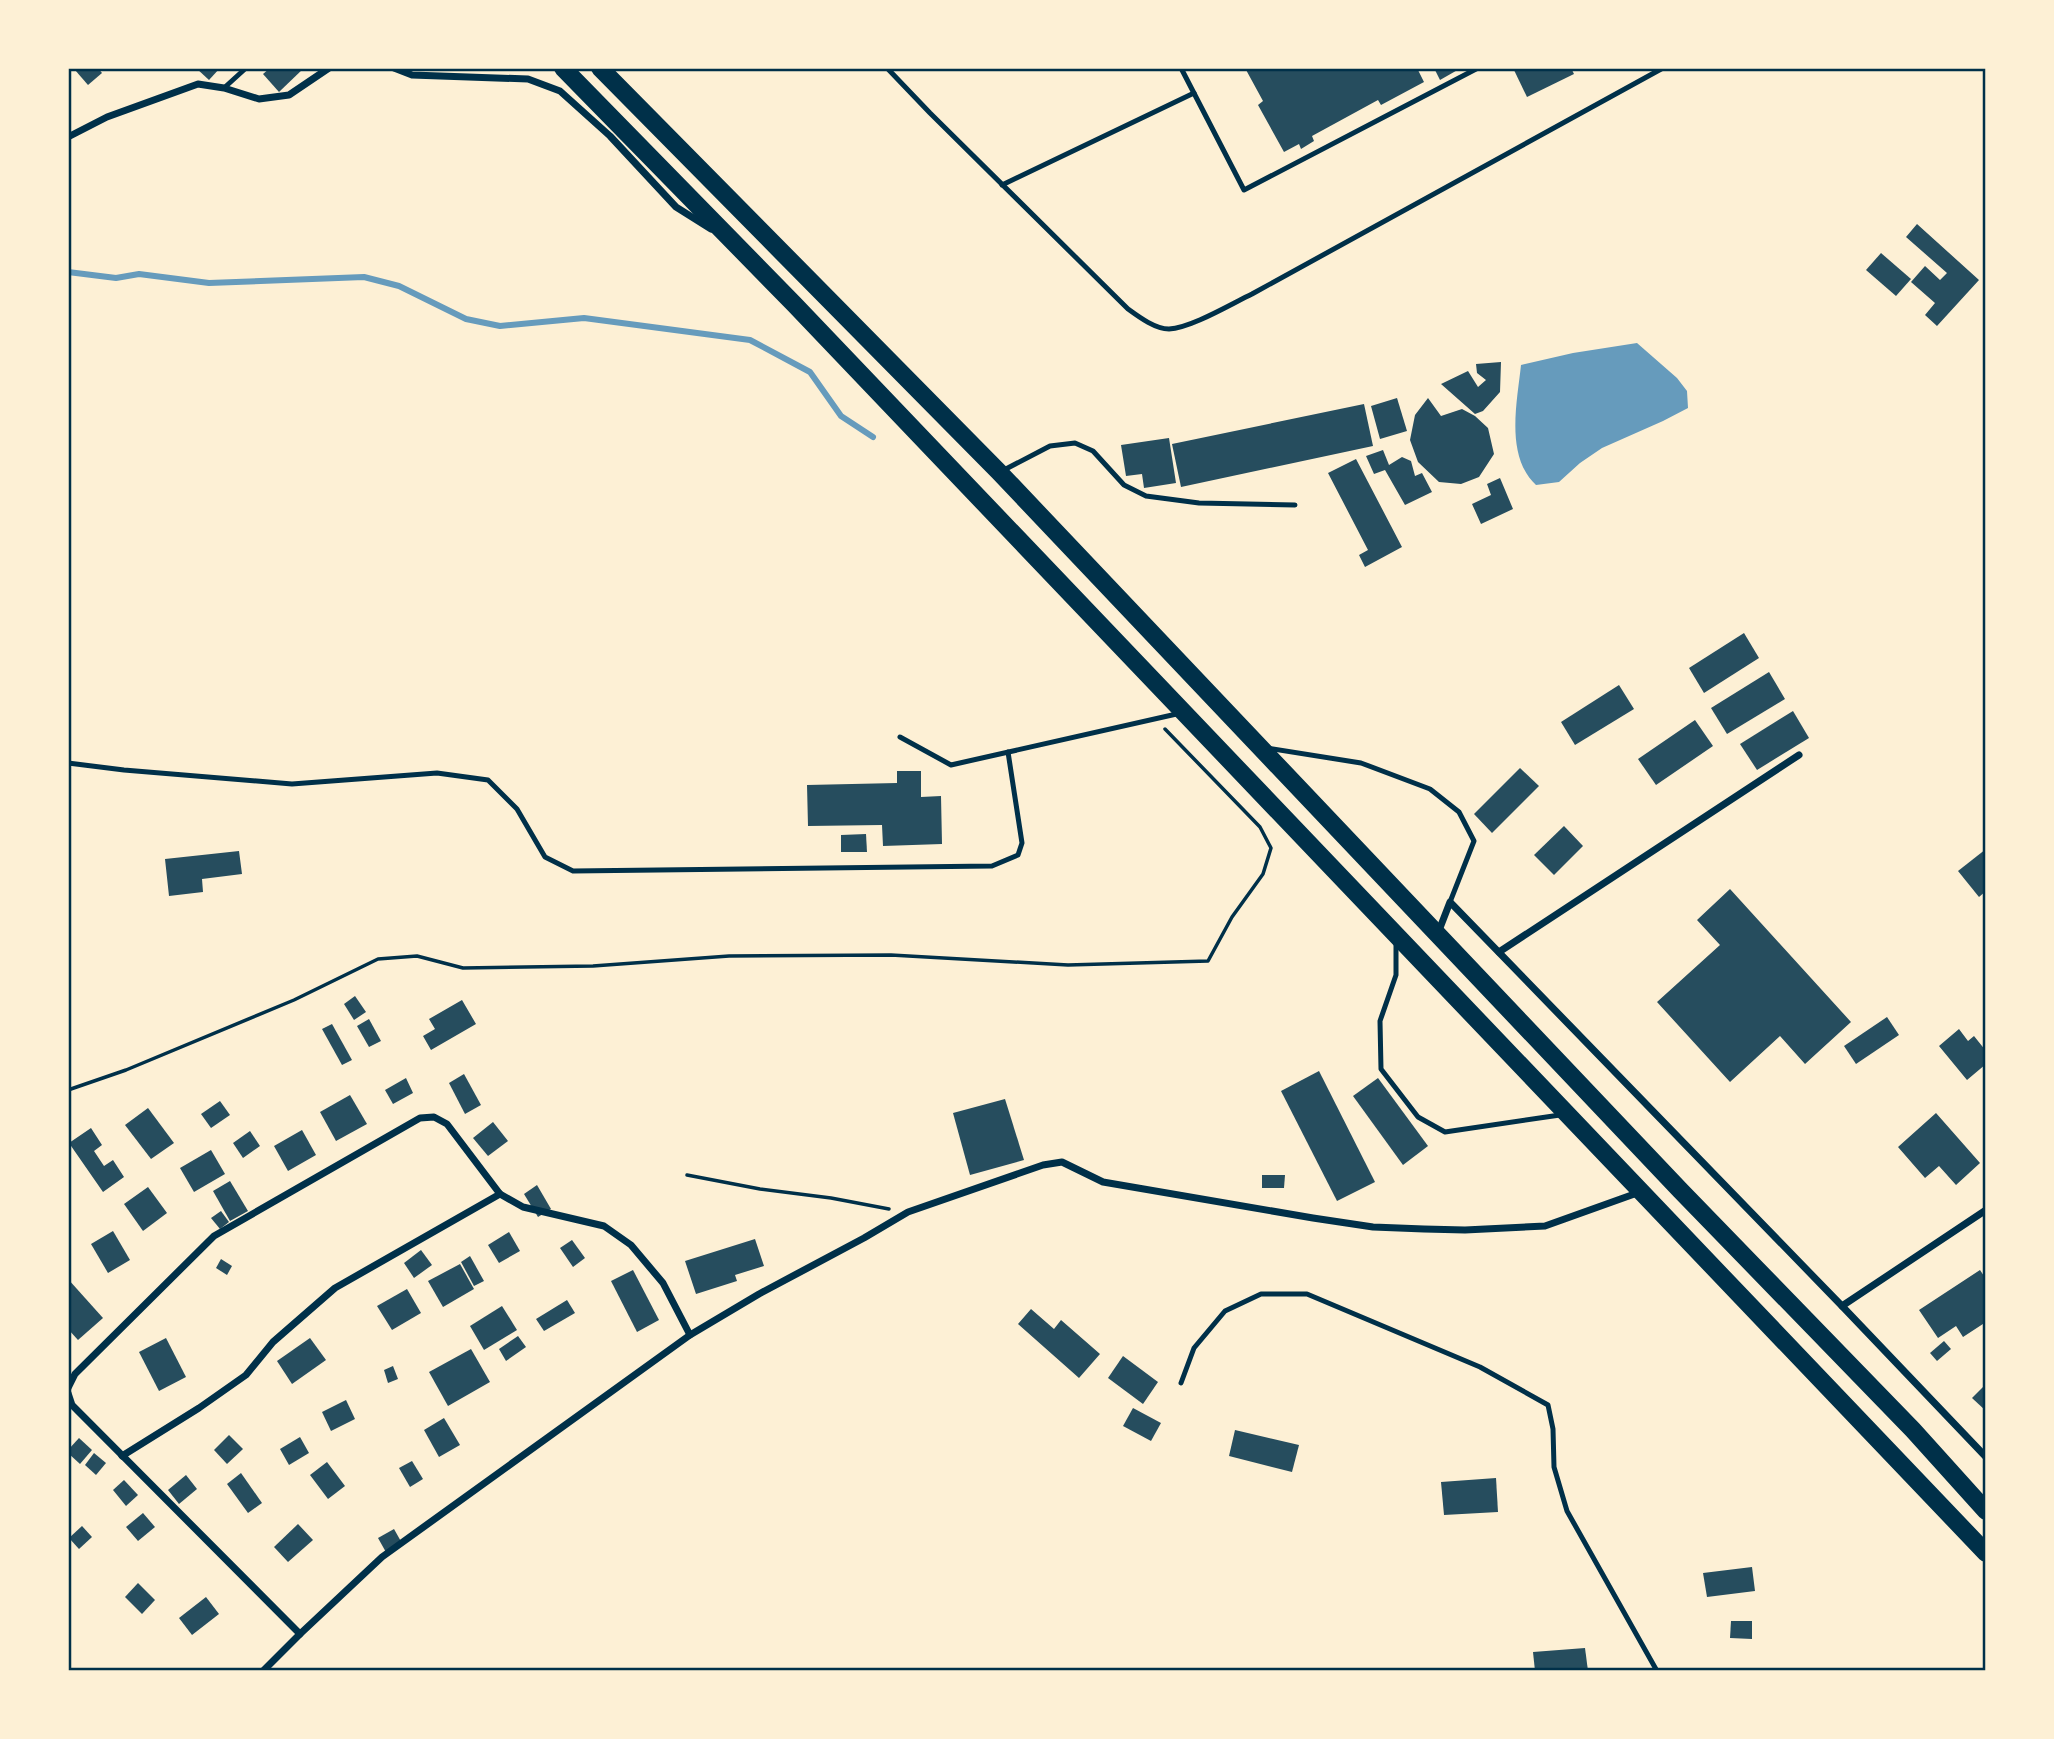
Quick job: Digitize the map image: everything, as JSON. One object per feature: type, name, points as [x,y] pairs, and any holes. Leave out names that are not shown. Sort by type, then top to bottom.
[{"type":"main road","points":[[563,68],[1184,712],[1986,1553]]},
{"type":"main road","points":[[600,68],[999,472],[1672,1181],[1913,1430],[1986,1511]]},
{"type":"street","points":[[68,137],[107,117],[198,84],[224,88],[259,99],[289,95],[329,68]]},
{"type":"street","points":[[394,68],[412,75],[528,79],[560,91],[610,136],[676,207],[738,247]]},
{"type":"street","points":[[1499,952],[1799,755]]},
{"type":"street","points":[[1438,934],[1450,902],[1986,1457]]},
{"type":"street","points":[[300,1634],[72,1405],[68,1390],[75,1374],[214,1236],[419,1118],[434,1117],[447,1124],[500,1194],[523,1207],[604,1226],[631,1245],[663,1283],[690,1335]]},
{"type":"street","points":[[263,1671],[383,1557],[690,1335],[908,1212],[1043,1165],[1062,1162],[1104,1182],[1373,1227],[1465,1230],[1545,1226],[1641,1192]]},
{"type":"street","points":[[122,1456],[246,1375],[273,1342],[335,1289],[500,1194]]},
{"type":"street","points":[[1842,1306],[1986,1210]]},
{"type":"street","points":[[1978,1449],[1986,1443]]},
{"type":"lane","points":[[224,88],[246,68]]},
{"type":"lane","points":[[887,68],[1128,309],[1148,322],[1167,329],[1189,324],[1252,294],[1663,68]]},
{"type":"lane","points":[[1181,68],[1244,190],[1478,68]]},
{"type":"lane","points":[[1002,185],[1194,93]]},
{"type":"lane","points":[[999,472],[1050,446],[1074,443],[1093,451],[1124,485],[1146,496],[1199,503],[1295,505]]},
{"type":"lane","points":[[900,737],[951,765],[1184,712]]},
{"type":"lane","points":[[1261,747],[1361,763],[1430,789],[1459,811],[1474,841],[1450,902]]},
{"type":"lane","points":[[68,763],[292,784],[437,773],[488,780],[517,809],[545,857],[573,871],[992,866],[1017,855],[1022,843],[1008,752]]},
{"type":"lane","points":[[1397,936],[1396,975],[1380,1021],[1381,1069],[1418,1117],[1445,1132],[1567,1114]]},
{"type":"lane","points":[[1181,1383],[1194,1348],[1226,1311],[1261,1294],[1307,1294],[1480,1367],[1548,1405],[1553,1429],[1554,1467],[1567,1511],[1657,1671]]},
{"type":"path","points":[[68,1090],[126,1070],[281,1006],[378,960],[417,956],[463,968],[593,965],[729,956],[891,956],[1068,965],[1208,961],[1232,918],[1262,874],[1271,848],[1260,827],[1156,719]]},
{"type":"path","points":[[687,1175],[908,1212]]},
{"type":"water","points":[[1637,343],[1677,378],[1687,391],[1688,408],[1602,448],[1559,482],[1536,485],[1526,473],[1520,459],[1515,428],[1521,365],[1573,353]]},
{"type":"building","points":[[98,68],[102,73],[88,85],[75,70]]},
{"type":"building","points":[[196,68],[220,68],[209,80]]},
{"type":"building","points":[[270,68],[304,68],[279,92],[263,74]]},
{"type":"building","points":[[1245,68],[1417,68],[1424,82],[1381,105],[1378,100],[1312,136],[1314,141],[1301,149],[1299,144],[1284,152],[1258,105],[1263,101]]},
{"type":"building","points":[[1434,68],[1461,68],[1440,80]]},
{"type":"building","points":[[1513,68],[1571,68],[1574,74],[1527,97]]},
{"type":"building","points":[[1917,224],[1979,280],[1937,326],[1925,315],[1935,303],[1911,282],[1925,266],[1940,280],[1947,273],[1906,237]]},
{"type":"building","points":[[1881,253],[1911,279],[1896,296],[1866,270]]},
{"type":"building","points":[[1501,362],[1500,392],[1483,411],[1475,414],[1441,384],[1468,371],[1478,387],[1486,380],[1477,373],[1476,364]]},
{"type":"building","points":[[1397,398],[1407,431],[1380,439],[1371,406]]},
{"type":"building","points":[[1428,398],[1441,416],[1462,409],[1488,428],[1494,454],[1479,477],[1461,484],[1439,482],[1418,462],[1410,440],[1415,415]]},
{"type":"building","points":[[1364,404],[1373,446],[1181,487],[1172,444]]},
{"type":"building","points":[[1169,438],[1176,483],[1144,488],[1142,474],[1126,476],[1121,445]]},
{"type":"building","points":[[1383,450],[1389,465],[1402,457],[1411,461],[1415,476],[1422,473],[1432,492],[1405,505],[1385,470],[1374,474],[1366,456]]},
{"type":"building","points":[[1356,459],[1402,547],[1365,567],[1359,555],[1368,550],[1328,473]]},
{"type":"building","points":[[1500,478],[1513,509],[1481,524],[1472,504],[1491,495],[1487,484]]},
{"type":"building","points":[[1744,633],[1759,658],[1704,693],[1689,668]]},
{"type":"building","points":[[1769,672],[1785,699],[1727,734],[1711,708]]},
{"type":"building","points":[[1619,685],[1634,709],[1575,745],[1561,722]]},
{"type":"building","points":[[1793,711],[1809,738],[1757,770],[1740,744]]},
{"type":"building","points":[[1695,720],[1713,746],[1656,785],[1638,759]]},
{"type":"building","points":[[1520,768],[1539,786],[1492,833],[1474,814]]},
{"type":"building","points":[[897,771],[921,771],[921,797],[941,796],[942,844],[883,846],[882,825],[808,826],[807,785],[897,783]]},
{"type":"building","points":[[1564,826],[1583,846],[1554,875],[1534,855]]},
{"type":"building","points":[[866,834],[867,852],[841,852],[841,835]]},
{"type":"building","points":[[1986,849],[1986,891],[1979,897],[1958,871]]},
{"type":"building","points":[[239,851],[242,874],[202,879],[203,892],[169,896],[165,859]]},
{"type":"building","points":[[1730,889],[1851,1022],[1805,1064],[1780,1036],[1730,1082],[1657,1002],[1720,945],[1697,920]]},
{"type":"building","points":[[355,996],[366,1012],[354,1020],[344,1004]]},
{"type":"building","points":[[462,1000],[476,1024],[431,1050],[423,1036],[435,1029],[429,1019]]},
{"type":"building","points":[[1887,1017],[1899,1035],[1856,1064],[1844,1046]]},
{"type":"building","points":[[369,1019],[381,1041],[369,1047],[357,1026]]},
{"type":"building","points":[[332,1024],[352,1060],[342,1065],[322,1029]]},
{"type":"building","points":[[1959,1029],[1968,1041],[1974,1036],[1986,1051],[1986,1064],[1967,1080],[1939,1046]]},
{"type":"building","points":[[1319,1071],[1375,1182],[1337,1201],[1281,1091]]},
{"type":"building","points":[[464,1074],[481,1105],[465,1114],[449,1083]]},
{"type":"building","points":[[406,1078],[413,1093],[393,1104],[385,1090]]},
{"type":"building","points":[[1378,1078],[1428,1146],[1403,1165],[1353,1096]]},
{"type":"building","points":[[350,1095],[367,1124],[336,1141],[320,1112]]},
{"type":"building","points":[[1005,1099],[1024,1160],[970,1175],[953,1113]]},
{"type":"building","points":[[220,1101],[230,1115],[211,1128],[201,1114]]},
{"type":"building","points":[[148,1108],[174,1143],[151,1159],[125,1125]]},
{"type":"building","points":[[1936,1113],[1980,1163],[1956,1185],[1939,1166],[1925,1178],[1898,1147]]},
{"type":"building","points":[[493,1122],[508,1141],[488,1156],[473,1138]]},
{"type":"building","points":[[91,1128],[102,1145],[94,1151],[104,1166],[113,1160],[124,1177],[103,1192],[69,1143]]},
{"type":"building","points":[[302,1130],[316,1155],[288,1171],[274,1146]]},
{"type":"building","points":[[250,1131],[260,1146],[243,1158],[233,1143]]},
{"type":"building","points":[[211,1150],[225,1174],[194,1192],[180,1168]]},
{"type":"building","points":[[1262,1175],[1285,1175],[1284,1188],[1262,1188]]},
{"type":"building","points":[[230,1181],[248,1211],[230,1221],[213,1191]]},
{"type":"building","points":[[537,1185],[551,1209],[538,1217],[524,1194]]},
{"type":"building","points":[[148,1187],[167,1213],[143,1231],[124,1204]]},
{"type":"building","points":[[221,1211],[229,1222],[220,1229],[211,1218]]},
{"type":"building","points":[[113,1231],[130,1260],[108,1273],[91,1244]]},
{"type":"building","points":[[509,1232],[520,1251],[499,1263],[488,1245]]},
{"type":"building","points":[[755,1239],[764,1266],[735,1275],[737,1281],[696,1294],[685,1261]]},
{"type":"building","points":[[572,1240],[585,1258],[573,1267],[560,1248]]},
{"type":"building","points":[[421,1250],[432,1265],[414,1278],[404,1263]]},
{"type":"building","points":[[470,1256],[484,1281],[474,1286],[461,1262]]},
{"type":"building","points":[[221,1259],[232,1266],[227,1275],[216,1268]]},
{"type":"building","points":[[460,1264],[474,1289],[443,1307],[428,1281]]},
{"type":"building","points":[[633,1270],[659,1320],[637,1332],[611,1281]]},
{"type":"building","points":[[1980,1270],[1986,1279],[1986,1322],[1963,1337],[1956,1326],[1938,1338],[1919,1310]]},
{"type":"building","points":[[68,1279],[103,1318],[78,1340],[68,1329]]},
{"type":"building","points":[[407,1289],[421,1313],[392,1330],[377,1306]]},
{"type":"building","points":[[567,1300],[575,1313],[544,1331],[536,1319]]},
{"type":"building","points":[[502,1306],[517,1330],[484,1350],[470,1326]]},
{"type":"building","points":[[1031,1309],[1054,1329],[1061,1320],[1100,1354],[1079,1378],[1018,1324]]},
{"type":"building","points":[[518,1336],[526,1347],[506,1361],[499,1349]]},
{"type":"building","points":[[166,1338],[186,1377],[159,1391],[139,1352]]},
{"type":"building","points":[[310,1338],[326,1360],[292,1384],[277,1361]]},
{"type":"building","points":[[1944,1341],[1951,1349],[1937,1361],[1930,1353]]},
{"type":"building","points":[[471,1349],[490,1382],[448,1406],[429,1372]]},
{"type":"building","points":[[1123,1356],[1158,1382],[1143,1404],[1108,1378]]},
{"type":"building","points":[[393,1366],[398,1379],[388,1383],[384,1370]]},
{"type":"building","points":[[1986,1384],[1986,1411],[1972,1398]]},
{"type":"building","points":[[346,1400],[355,1419],[331,1431],[322,1412]]},
{"type":"building","points":[[1133,1408],[1161,1423],[1151,1441],[1123,1426]]},
{"type":"building","points":[[444,1418],[460,1445],[439,1457],[424,1430]]},
{"type":"building","points":[[1235,1430],[1299,1445],[1292,1472],[1229,1456]]},
{"type":"building","points":[[229,1435],[243,1449],[227,1464],[214,1450]]},
{"type":"building","points":[[300,1437],[309,1453],[289,1465],[280,1449]]},
{"type":"building","points":[[79,1438],[92,1450],[80,1464],[68,1453]]},
{"type":"building","points":[[94,1453],[106,1463],[96,1475],[85,1465]]},
{"type":"building","points":[[412,1461],[423,1479],[410,1487],[399,1468]]},
{"type":"building","points":[[327,1462],[345,1486],[328,1499],[310,1475]]},
{"type":"building","points":[[241,1473],[262,1503],[248,1513],[227,1484]]},
{"type":"building","points":[[186,1475],[197,1489],[179,1504],[168,1490]]},
{"type":"building","points":[[1496,1478],[1498,1512],[1444,1515],[1441,1482]]},
{"type":"building","points":[[124,1480],[138,1495],[126,1506],[113,1490]]},
{"type":"building","points":[[143,1513],[155,1527],[138,1541],[126,1527]]},
{"type":"building","points":[[298,1524],[313,1540],[288,1562],[274,1547]]},
{"type":"building","points":[[82,1526],[92,1537],[79,1549],[69,1538]]},
{"type":"building","points":[[394,1529],[403,1545],[387,1554],[378,1538]]},
{"type":"building","points":[[1752,1567],[1755,1591],[1707,1597],[1703,1573]]},
{"type":"building","points":[[138,1583],[155,1600],[142,1614],[125,1597]]},
{"type":"building","points":[[206,1597],[219,1614],[192,1635],[179,1618]]},
{"type":"building","points":[[1731,1621],[1752,1621],[1752,1639],[1730,1638]]},
{"type":"building","points":[[1585,1648],[1588,1671],[1535,1671],[1533,1652]]},
{"type":"waterway","points":[[68,272],[116,278],[139,274],[209,283],[364,277],[399,286],[466,319],[500,326],[584,318],[750,340],[810,372],[841,416],[873,437]]}]
